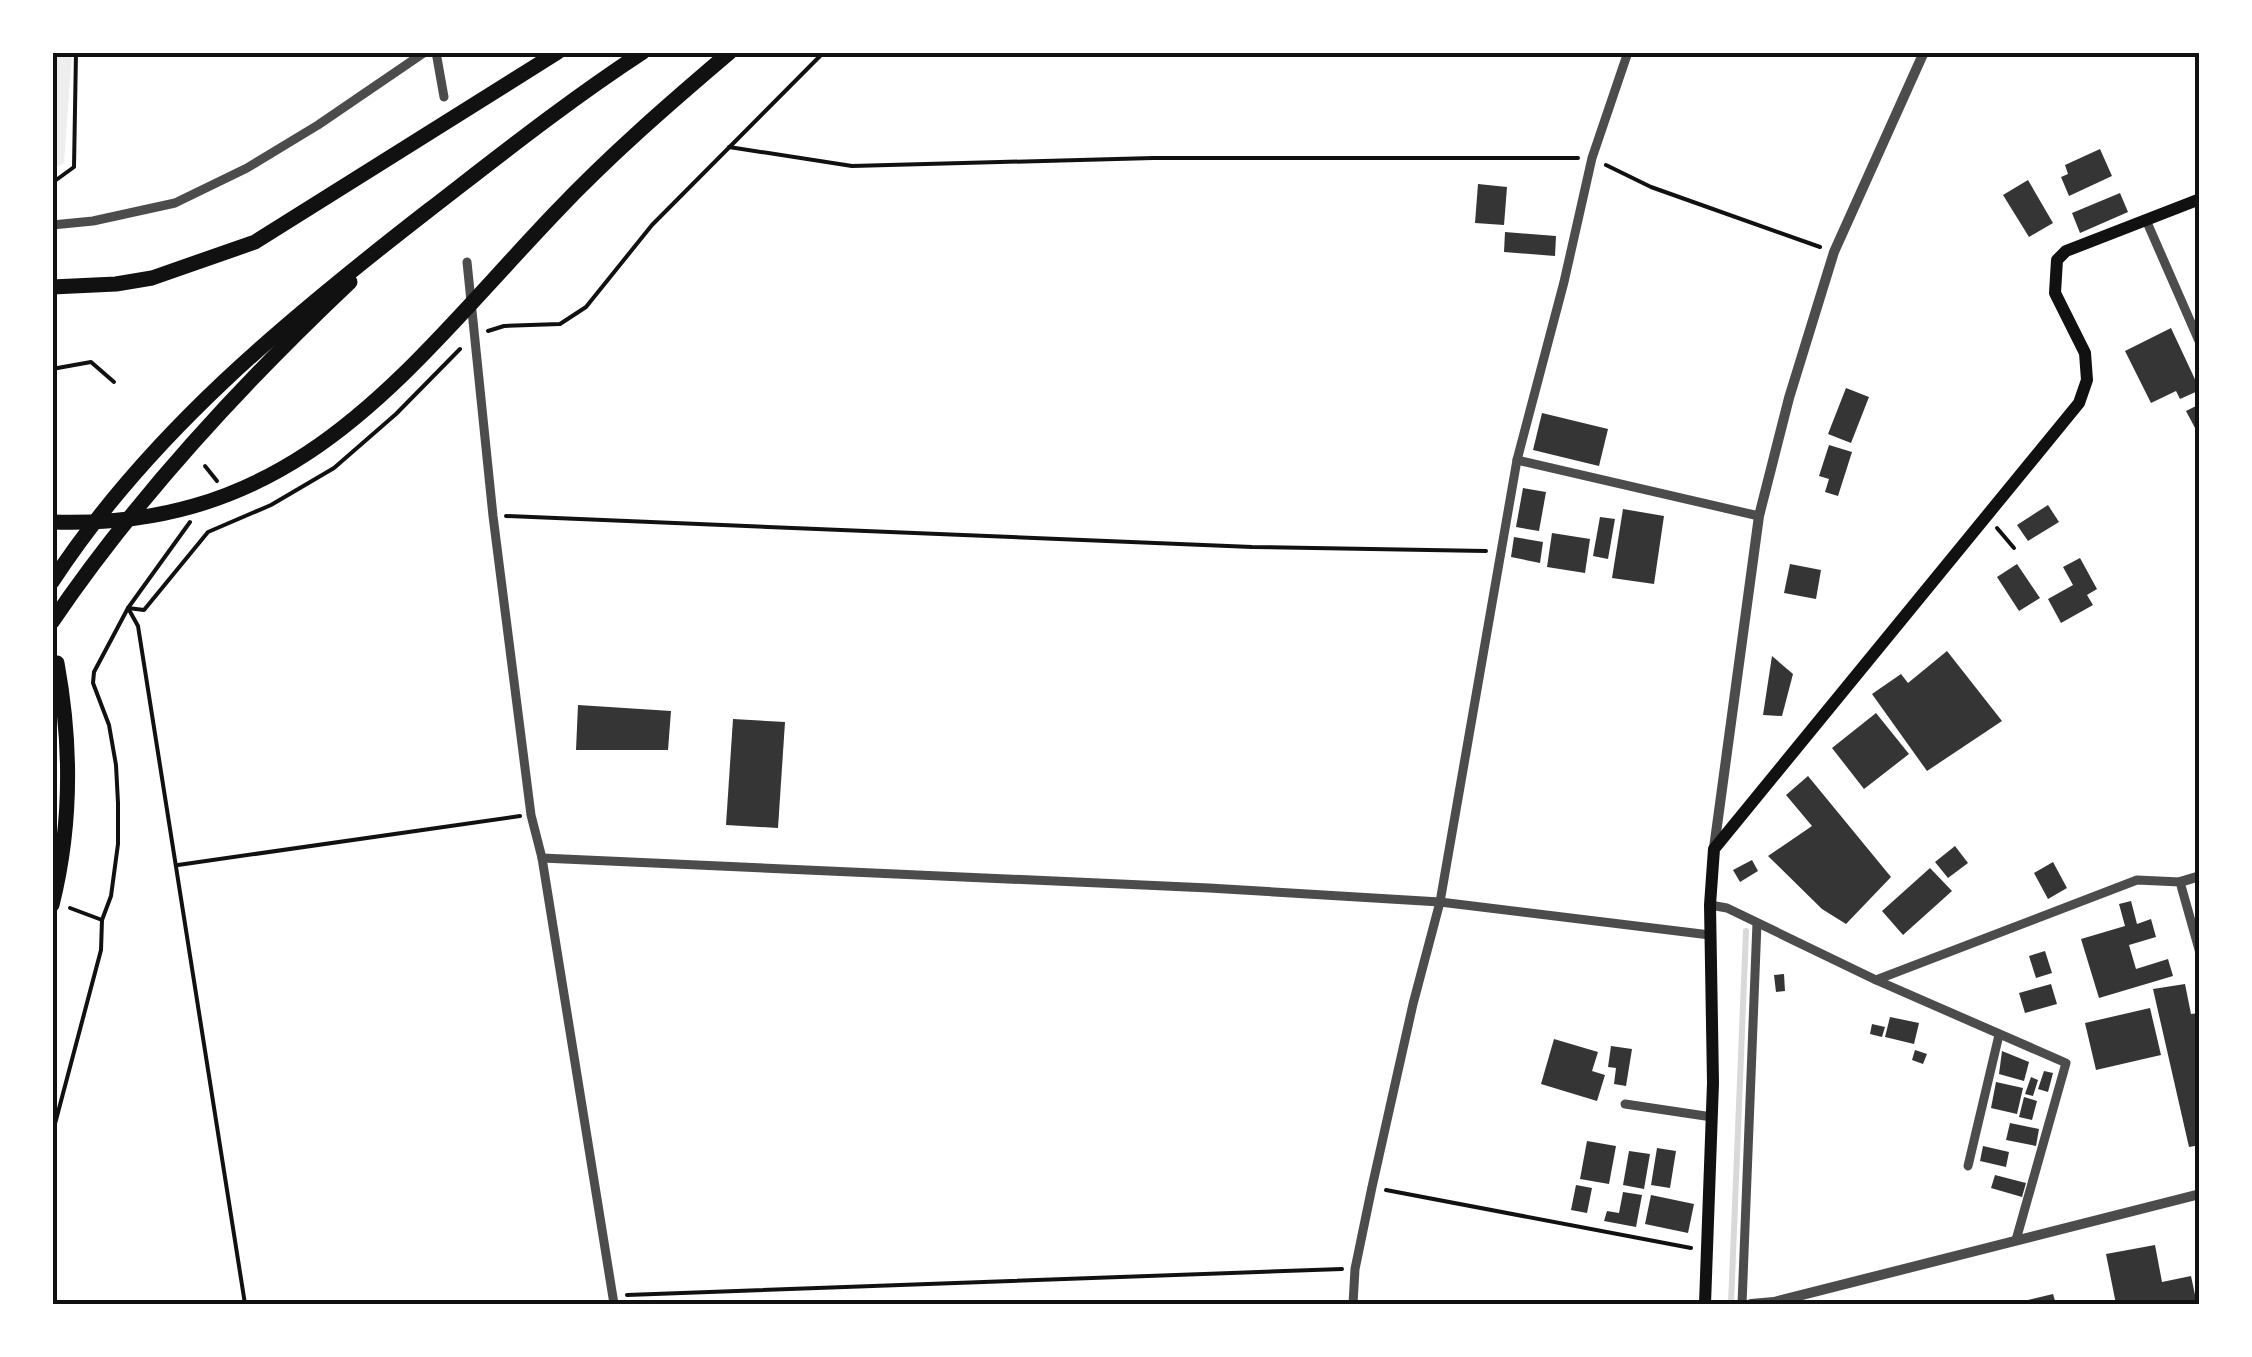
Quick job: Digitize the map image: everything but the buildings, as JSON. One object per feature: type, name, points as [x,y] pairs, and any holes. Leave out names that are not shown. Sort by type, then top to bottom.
[{"type":"highway","points":[[52,287],[152,278],[255,242],[558,52]]},
{"type":"highway","points":[[56,576],[131,480],[228,378],[334,284],[414,221],[643,52]]},
{"type":"highway","points":[[52,522],[131,520],[194,508],[310,454],[436,344],[614,155],[730,52]]},
{"type":"highway","points":[[52,622],[201,434],[414,221]]},
{"type":"highway","points":[[52,906],[66,841],[69,767],[57,663]]},
{"type":"main road","points":[[1706,1304],[1714,849],[2079,403],[2087,380],[2085,353],[2055,294],[2057,260],[2066,251],[2200,200]]},
{"type":"street","points":[[52,225],[93,221],[175,203],[247,168],[425,52]]},
{"type":"street","points":[[436,52],[444,98]]},
{"type":"street","points":[[1352,1304],[1372,1187],[1440,902],[1518,460],[1592,158],[1628,52]]},
{"type":"street","points":[[1714,849],[1760,516],[1789,398],[1834,252],[1924,52]]},
{"type":"street","points":[[2146,220],[2199,341]]},
{"type":"street","points":[[466,262],[531,815],[542,858],[613,1300]]},
{"type":"street","points":[[1518,460],[1760,516]]},
{"type":"street","points":[[542,858],[1440,902],[1710,935]]},
{"type":"street","points":[[1876,980],[2137,880],[2180,882],[2200,876]]},
{"type":"street","points":[[2180,882],[2200,954]]},
{"type":"street","points":[[1710,906],[1727,908],[1876,980],[2066,1064],[2016,1240]]},
{"type":"street","points":[[1742,1304],[1757,923]]},
{"type":"street","points":[[1968,1166],[2000,1035]]},
{"type":"street","points":[[1625,1104],[1712,1117]]},
{"type":"street","points":[[1751,1304],[1774,1302],[2199,1195]]},
{"type":"path","points":[[52,183],[74,167],[76,52]]},
{"type":"path","points":[[728,147],[852,166],[1153,158],[1592,158],[1651,187],[1834,252]]},
{"type":"path","points":[[52,369],[91,362],[114,382]]},
{"type":"path","points":[[206,466],[218,478],[213,491]]},
{"type":"path","points":[[493,516],[1252,547],[1501,551]]},
{"type":"path","points":[[1987,516],[2014,548]]},
{"type":"path","points":[[52,1135],[101,950],[102,920],[118,844],[116,765],[93,683],[94,672],[128,608],[192,520]]},
{"type":"path","points":[[128,608],[138,626],[245,1304]]},
{"type":"path","points":[[178,865],[531,815]]},
{"type":"path","points":[[70,908],[102,920]]},
{"type":"path","points":[[1372,1187],[1705,1250]]},
{"type":"path","points":[[613,1300],[1356,1269]]},
{"type":"shaded area","points":[[53,53],[72,53],[64,163],[53,169]]},
{"type":"waterway","points":[[1731,1304],[1746,931]]}]
